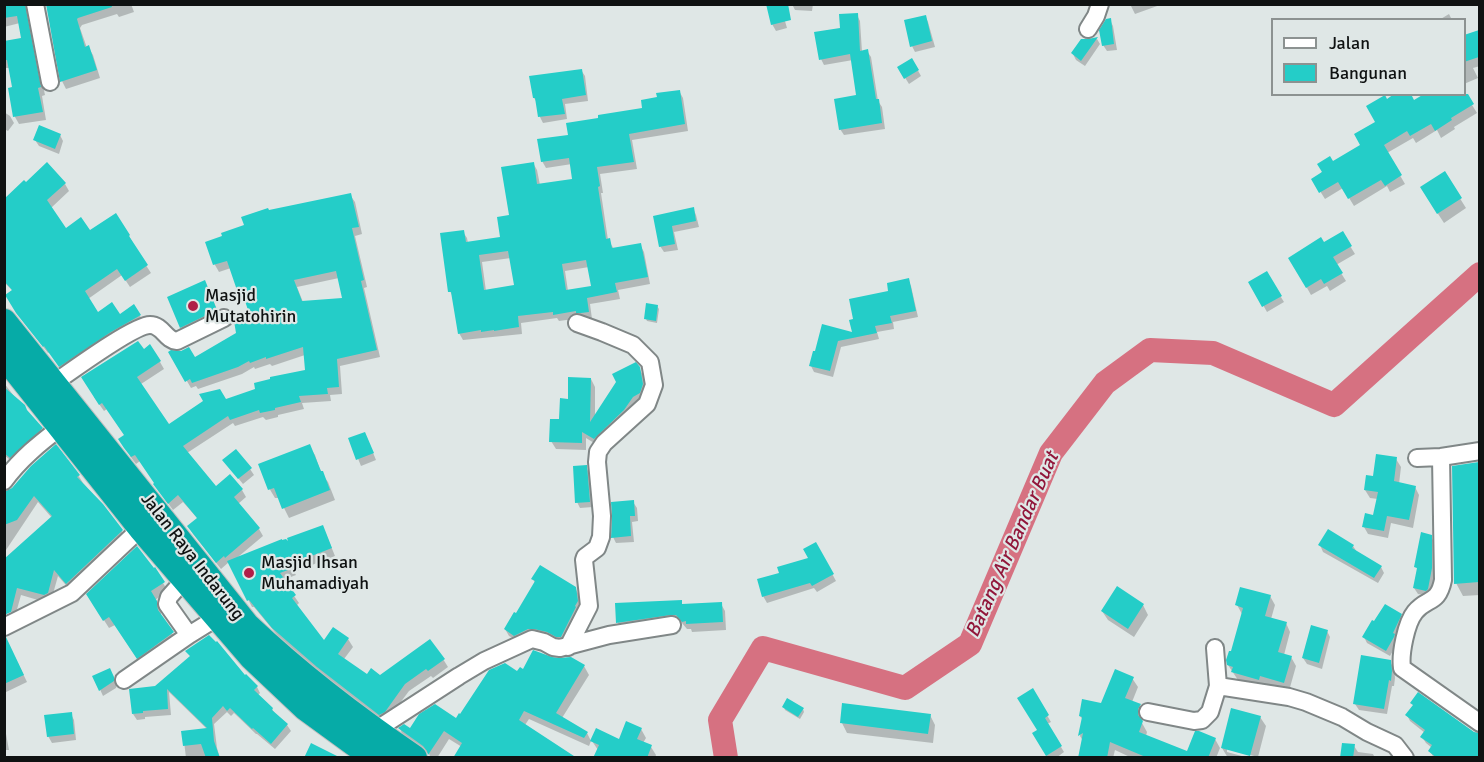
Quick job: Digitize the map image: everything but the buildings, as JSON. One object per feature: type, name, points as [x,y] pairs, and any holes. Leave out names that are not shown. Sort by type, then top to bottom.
[{"type":"highway","name":"Jalan Raya Indarung","points":[[4,322],[247,626],[274,652],[327,695],[364,737],[376,758]]},
{"type":"highway","name":"Jalan Raya Indarung","points":[[4,355],[141,528],[252,657],[306,708],[364,737],[414,758]]},
{"type":"street","points":[[35,4],[50,82]]},
{"type":"street","points":[[1088,29],[1100,4]]},
{"type":"street","points":[[54,383],[129,333],[148,325],[160,328],[170,339],[177,341],[224,318]]},
{"type":"street","points":[[568,647],[589,606],[584,560],[597,548],[601,537],[598,452],[604,443],[647,404],[654,385],[650,362],[633,345],[577,323]]},
{"type":"street","points":[[4,481],[38,444],[61,427]]},
{"type":"street","points":[[1417,458],[1479,451]]},
{"type":"street","points":[[1441,457],[1443,580],[1441,591],[1415,612],[1410,622],[1401,658],[1402,668],[1479,723]]},
{"type":"street","points":[[4,627],[72,593],[141,528]]},
{"type":"street","points":[[185,579],[169,597],[167,604],[189,635]]},
{"type":"street","points":[[124,680],[218,617]]},
{"type":"street","points":[[364,737],[484,661],[532,639],[553,647],[568,647],[609,635],[672,625]]},
{"type":"street","points":[[1148,712],[1194,721],[1202,720],[1210,712],[1218,686],[1215,648]]},
{"type":"street","points":[[1218,686],[1289,697],[1306,702],[1342,717],[1395,745],[1404,757]]},
{"type":"waterway","name":"Batang Air Bandar Buat","points":[[726,758],[720,720],[763,648],[905,688],[970,644],[1051,453],[1105,383],[1150,350],[1213,353],[1334,405],[1480,274]]},
{"type":"place","name":"Masjid Mutatohirin","points":[[193,306]]},
{"type":"place","name":"Masjid Ihsan Muhamadiyah","points":[[249,573]]}]
